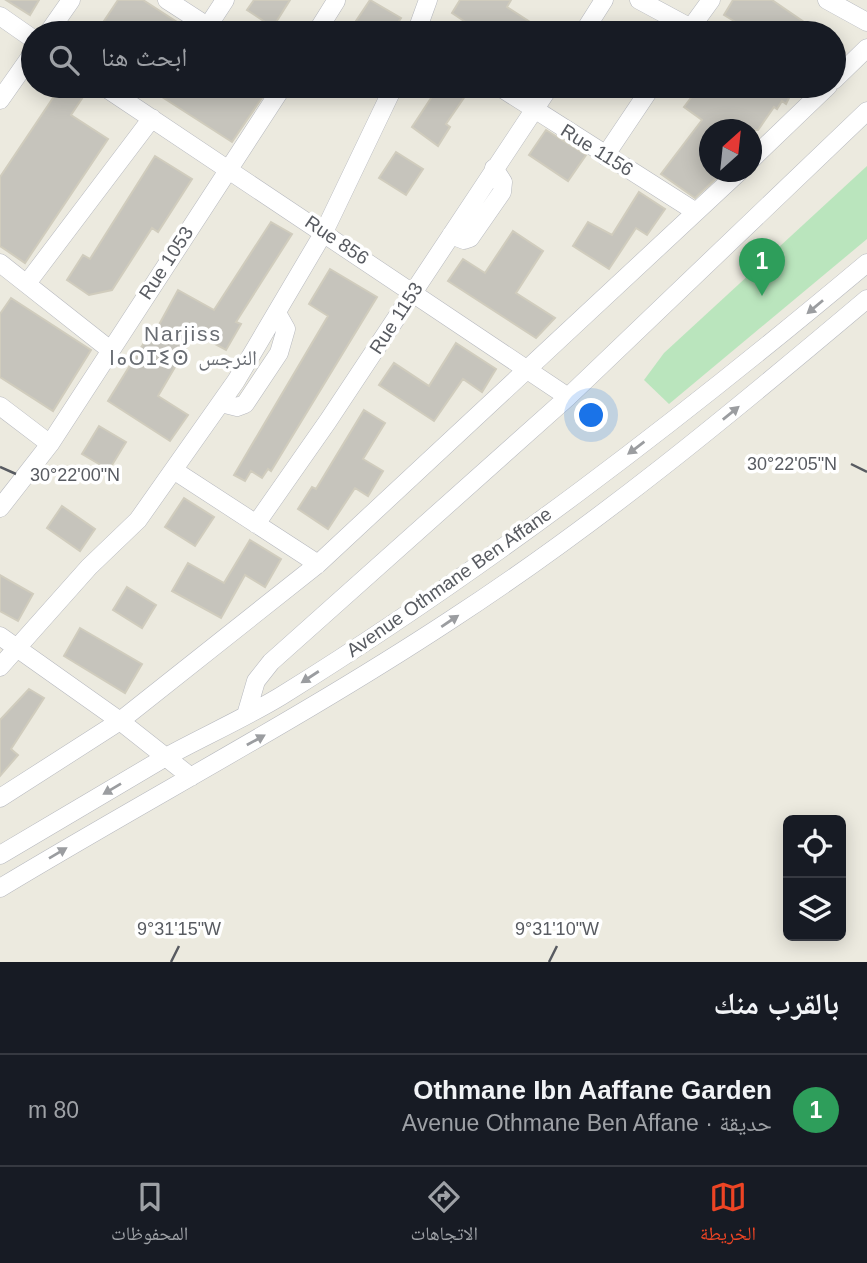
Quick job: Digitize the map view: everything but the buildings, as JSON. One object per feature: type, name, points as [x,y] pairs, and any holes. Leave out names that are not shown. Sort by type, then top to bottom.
[{"type":"street","points":[[56,21],[71,0]]},
{"type":"street","points":[[167,0],[199,21]]},
{"type":"street","points":[[217,21],[225,0]]},
{"type":"street","points":[[421,21],[428,0]]},
{"type":"street","points":[[591,21],[604,0]]},
{"type":"street","points":[[639,0],[673,21]]},
{"type":"street","points":[[696,21],[711,0]]},
{"type":"street","points":[[827,0],[867,22]]},
{"type":"street","points":[[324,21],[336,1]]},
{"type":"street","points":[[0,16],[21,31]]},
{"type":"street","points":[[846,68],[867,48]]},
{"type":"street","points":[[0,100],[21,70]]},
{"type":"street","name":"Rue 856","points":[[121,98],[568,397]]},
{"type":"street","name":"Rue 1053","points":[[0,508],[50,444],[109,349],[275,98]]},
{"type":"street","points":[[0,667],[19,649],[89,567],[138,520],[175,471],[221,403],[324,232],[388,98]]},
{"type":"street","name":"Rue 1156","points":[[516,98],[696,212]]},
{"type":"street","name":"Rue 1153","points":[[256,524],[542,98]]},
{"type":"street","points":[[605,156],[644,98]]},
{"type":"street","points":[[762,149],[815,98]]},
{"type":"street","points":[[246,715],[256,681],[271,663],[568,397],[867,111]]},
{"type":"street","points":[[28,282],[152,118]]},
{"type":"street","points":[[0,798],[120,721],[318,564],[728,182]]},
{"type":"street","points":[[0,263],[28,282],[109,349]]},
{"type":"street","name":"Avenue Othmane Ben Affane","points":[[0,855],[166,757],[246,715],[365,642],[585,487],[709,392],[867,263]]},
{"type":"street","name":"Avenue Othmane Ben Affane","points":[[0,888],[360,679],[560,544],[731,414],[867,299]]},
{"type":"street","points":[[0,406],[50,444]]},
{"type":"street","points":[[175,471],[318,564]]},
{"type":"street","points":[[0,636],[120,721],[191,777]]},
{"type":"green space","points":[[867,166],[867,239],[669,404],[644,380],[664,353]]},
{"type":"place","name":"Othmane Ibn Aaffane Garden","points":[[762,296]]},
{"type":"district","name":"Narjiss ⵏⴰⵔⵊⵉⵙ النرجس","points":[[183,345]]}]
